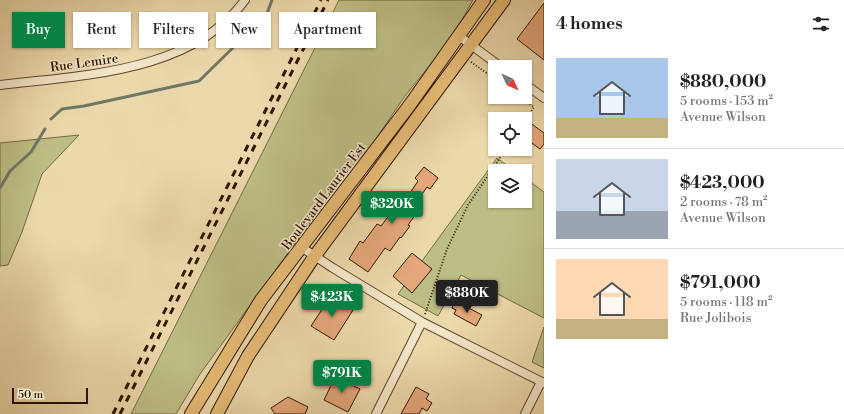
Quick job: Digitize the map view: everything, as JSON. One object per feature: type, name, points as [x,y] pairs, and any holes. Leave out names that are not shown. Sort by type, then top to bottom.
[{"type":"main road","name":"Boulevard Laurier Est","points":[[191,414],[261,300],[409,106],[484,0]]},
{"type":"main road","points":[[217,414],[248,356],[314,257],[504,0]]},
{"type":"street","name":"Rue Lemire","points":[[0,85],[133,68],[193,46],[233,16],[245,0]]},
{"type":"street","points":[[458,36],[491,60]]},
{"type":"street","points":[[532,89],[544,98]]},
{"type":"street","points":[[301,247],[314,257],[422,322],[542,383],[525,414]]},
{"type":"street","points":[[376,414],[422,322]]},
{"type":"path","points":[[468,60],[488,74]]},
{"type":"path","points":[[530,104],[534,107],[531,112]]},
{"type":"path","points":[[422,322],[447,249],[468,205],[501,156]]},
{"type":"green space","points":[[339,0],[473,0],[451,39],[405,96],[371,146],[350,168],[200,374],[176,414],[131,414],[315,48],[376,48],[376,12],[333,12]]},
{"type":"green space","points":[[79,135],[42,174],[22,232],[8,265],[0,266],[0,143]]},
{"type":"green space","points":[[497,158],[505,164],[493,164]]},
{"type":"green space","points":[[488,170],[488,208],[532,208],[532,183],[544,192],[544,318],[461,275],[438,316],[398,294]]},
{"type":"green space","points":[[544,327],[544,368],[532,362]]},
{"type":"building","points":[[544,3],[544,60],[517,39]]},
{"type":"building","points":[[532,124],[544,133],[544,144],[540,149],[532,143]]},
{"type":"building","points":[[424,167],[438,178],[430,189],[427,187],[413,207],[418,211],[408,225],[410,226],[390,251],[385,248],[368,272],[349,259],[360,241],[363,243],[377,224],[381,226],[401,200],[404,202],[418,181],[415,178]]},
{"type":"building","points":[[412,253],[432,269],[412,293],[393,276]]},
{"type":"building","points":[[331,296],[353,310],[334,340],[311,326]]},
{"type":"building","points":[[455,301],[482,315],[476,326],[454,314],[456,310],[452,308]]},
{"type":"building","points":[[335,377],[360,389],[348,412],[324,400]]},
{"type":"building","points":[[416,387],[429,394],[426,399],[432,403],[427,411],[422,408],[419,414],[401,414]]},
{"type":"building","points":[[288,397],[308,407],[305,414],[275,414],[271,408]]},
{"type":"waterway","points":[[51,119],[62,109],[84,106],[199,81],[247,34],[265,19],[272,0]]},
{"type":"waterway","points":[[0,188],[10,171],[31,152],[45,129]]},
{"type":"railway","points":[[113,414],[321,0]]},
{"type":"railway","points":[[120,414],[328,0]]}]
